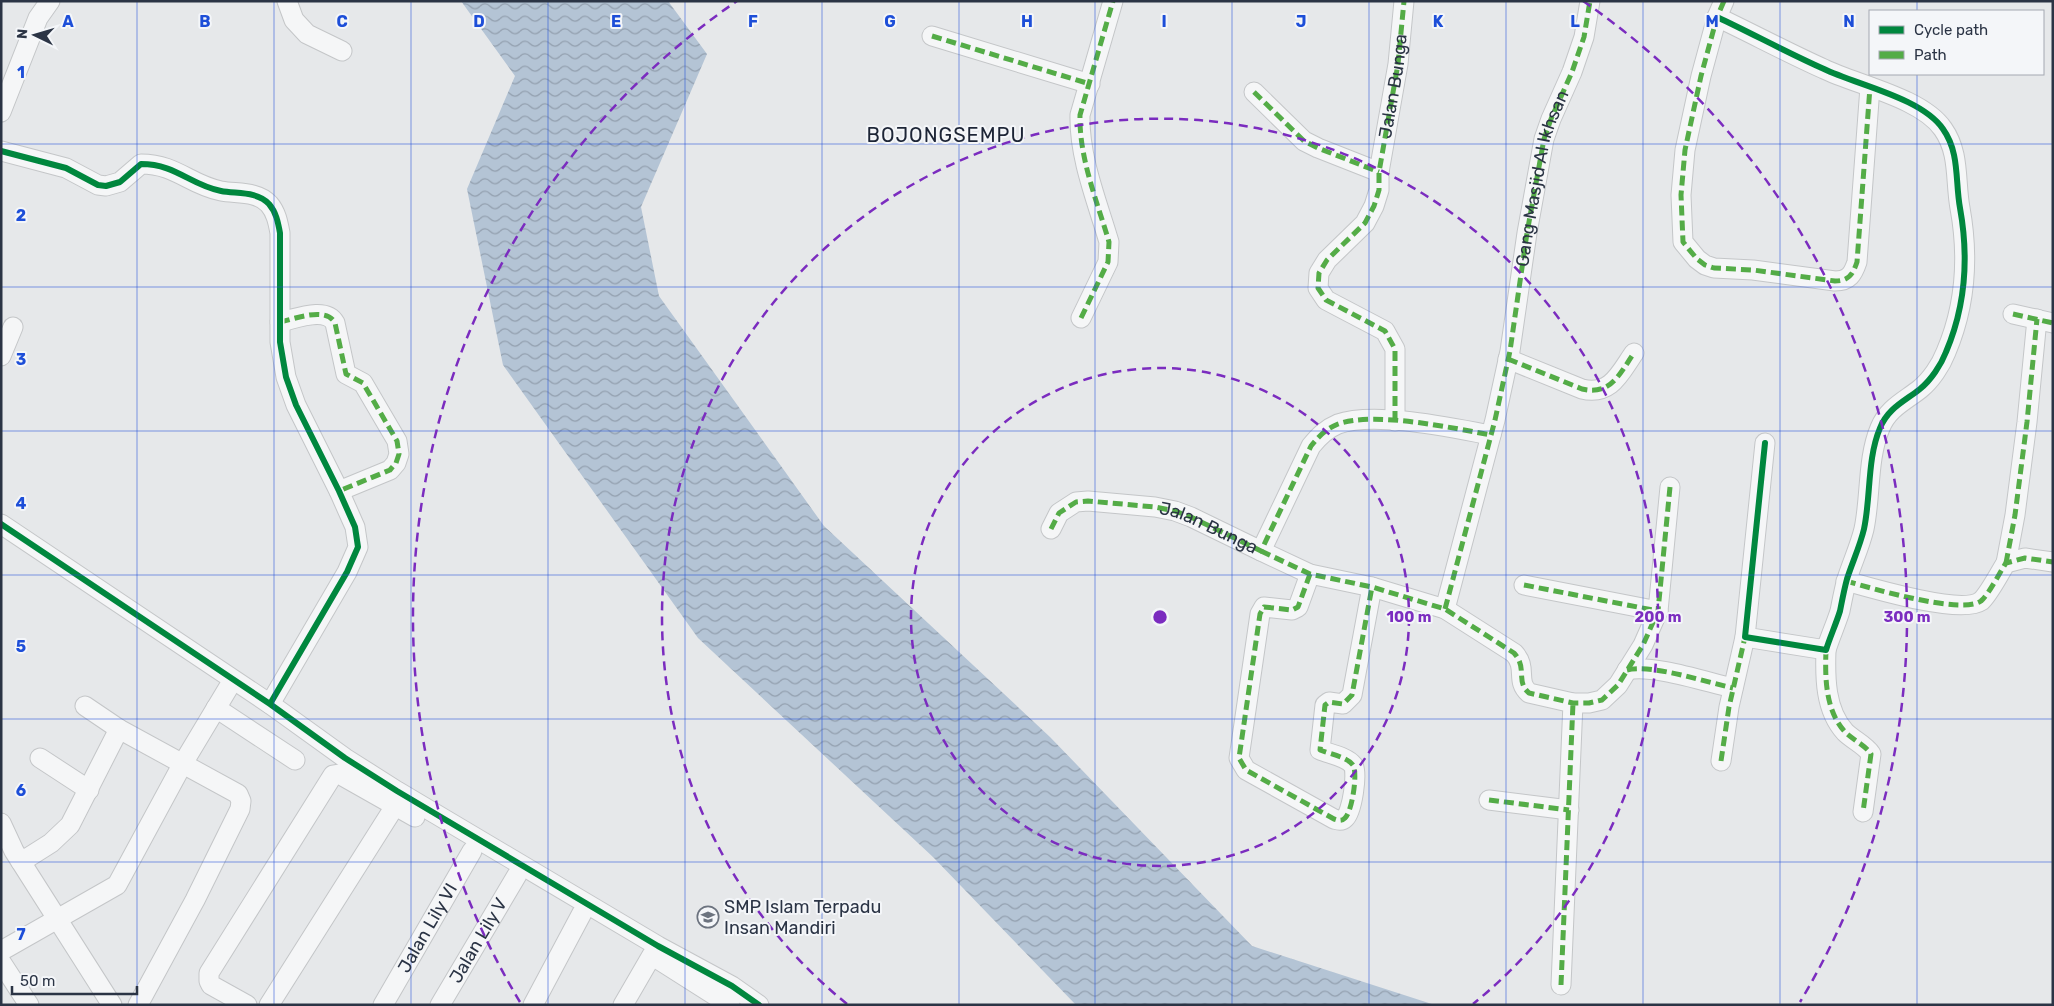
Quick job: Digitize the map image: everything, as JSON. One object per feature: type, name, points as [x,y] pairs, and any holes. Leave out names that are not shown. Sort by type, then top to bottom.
[{"type":"street","points":[[1,112],[38,18],[50,1]]},
{"type":"street","points":[[287,1],[294,20],[307,34],[342,51]]},
{"type":"street","points":[[1081,318],[1108,262],[1110,252],[1109,242],[1088,172],[1080,132],[1080,115],[1113,1]]},
{"type":"street","name":"Jalan Bunga","points":[[1396,421],[1395,349],[1385,331],[1326,300],[1318,288],[1319,273],[1327,260],[1365,223],[1374,206],[1379,190],[1379,172],[1398,64],[1404,1]]},
{"type":"street","name":"Gang Masjid Al Ikhsan","points":[[1445,609],[1491,434],[1508,359],[1542,147],[1550,119],[1572,72],[1584,37],[1590,1]]},
{"type":"street","points":[[1863,812],[1871,754],[1846,733],[1837,722],[1825,678],[1826,650],[1839,614],[1846,581],[1864,529],[1870,476],[1880,428],[1894,408],[1932,376],[1945,355],[1958,323],[1965,284],[1966,248],[1952,144],[1943,128],[1931,116],[1908,102],[1827,70],[1720,9],[1685,150],[1681,195],[1683,242],[1688,250],[1704,265],[1714,268],[1753,270],[1835,281],[1843,281],[1849,278],[1858,262],[1870,87]]},
{"type":"street","points":[[932,36],[1090,84]]},
{"type":"street","points":[[1254,92],[1304,141],[1379,172]]},
{"type":"street","points":[[1,151],[66,168],[98,184],[113,185],[120,182],[141,164],[171,168],[202,185],[222,191],[260,197],[268,204],[278,220],[280,232],[280,322],[282,355],[286,378],[296,405],[355,527],[358,547],[347,572],[270,704]]},
{"type":"street","points":[[1846,581],[1896,595],[1969,606],[1981,600],[2006,562],[2015,515],[2027,422],[2045,321],[2013,314]]},
{"type":"street","points":[[280,322],[318,315],[329,315],[332,318],[346,374],[363,383],[397,441],[399,454],[396,463],[390,470],[339,491]]},
{"type":"street","points":[[1,356],[13,327]]},
{"type":"street","points":[[1508,359],[1582,389],[1596,391],[1604,390],[1610,386],[1634,353]]},
{"type":"street","name":"Jalan Bunga","points":[[1050,529],[1059,513],[1076,502],[1088,501],[1155,507],[1175,511],[1260,551],[1312,446],[1322,433],[1338,424],[1356,420],[1396,421],[1491,434]]},
{"type":"street","points":[[1721,761],[1733,688],[1745,637],[1765,443]]},
{"type":"street","points":[[1260,551],[1310,574],[1372,587],[1445,609],[1514,653],[1521,663],[1522,683],[1529,693],[1573,702],[1589,703],[1602,700],[1610,694],[1643,645],[1658,612],[1670,487]]},
{"type":"street","points":[[1,524],[402,795],[658,946],[732,986],[759,1005]]},
{"type":"street","points":[[2006,562],[2025,558],[2053,562]]},
{"type":"street","points":[[1310,574],[1298,607],[1292,610],[1264,607],[1260,614],[1239,758],[1246,770],[1334,819],[1341,820],[1346,818],[1350,809],[1356,773],[1354,766],[1349,762],[1320,750],[1325,705],[1329,702],[1343,704],[1352,695],[1372,587]]},
{"type":"street","points":[[1524,585],[1658,612]]},
{"type":"street","points":[[1745,637],[1826,650]]},
{"type":"street","points":[[1627,670],[1635,668],[1658,671],[1733,688]]},
{"type":"street","points":[[1,951],[117,886],[182,764],[233,680]]},
{"type":"street","points":[[1561,985],[1573,702]]},
{"type":"street","points":[[85,706],[119,729],[238,794],[241,801],[240,809],[195,900],[138,1005]]},
{"type":"street","points":[[216,708],[295,760]]},
{"type":"street","points":[[21,862],[51,843],[70,825],[119,729]]},
{"type":"street","points":[[40,758],[89,790]]},
{"type":"street","points":[[247,1005],[211,985],[209,973],[333,776],[339,774],[582,913],[652,955],[726,1004]]},
{"type":"street","points":[[1489,800],[1569,810]]},
{"type":"street","points":[[269,1005],[395,806]]},
{"type":"street","points":[[1,823],[21,862],[56,920],[112,1005]]},
{"type":"street","name":"Jalan Lily VI","points":[[383,1005],[472,851]]},
{"type":"street","name":"Jalan Lily V","points":[[440,1005],[517,875]]},
{"type":"street","points":[[533,1005],[582,913]]},
{"type":"street","points":[[623,1005],[652,955]]},
{"type":"street","points":[[1,962],[29,1005]]},
{"type":"water","points":[[461,1],[668,1],[707,54],[641,207],[659,296],[824,526],[1050,737],[1252,946],[1435,1005],[1076,1005],[933,857],[698,638],[503,365],[467,189],[515,76]]},
{"type":"marked path","points":[[1081,318],[1108,262],[1109,242],[1094,195],[1082,147],[1080,115],[1113,1]]},
{"type":"marked path","points":[[1395,421],[1395,349],[1385,331],[1326,300],[1318,288],[1319,273],[1327,260],[1365,223],[1374,206],[1379,190],[1379,172],[1398,64],[1404,1]]},
{"type":"marked path","points":[[1445,609],[1495,420],[1510,351],[1527,233],[1544,139],[1572,72],[1584,37],[1590,1]]},
{"type":"marked path","points":[[1724,1],[1717,17],[1701,76],[1685,150],[1681,195],[1683,242],[1697,259],[1705,265],[1714,268],[1753,270],[1835,281],[1844,280],[1850,276],[1857,262],[1870,87]]},
{"type":"marked path","points":[[932,36],[1090,84]]},
{"type":"marked path","points":[[1254,92],[1304,141],[1379,172]]},
{"type":"marked path","points":[[280,322],[318,314],[331,318],[335,323],[346,374],[363,383],[397,441],[399,454],[396,463],[390,470],[339,491]]},
{"type":"marked path","points":[[2013,314],[2053,323]]},
{"type":"marked path","points":[[2006,563],[2015,515],[2027,422],[2037,319]]},
{"type":"marked path","points":[[1508,359],[1582,389],[1592,390],[1608,386],[1614,381],[1634,353]]},
{"type":"marked path","points":[[1051,529],[1059,513],[1076,502],[1088,501],[1155,507],[1191,517],[1261,551],[1311,446],[1323,433],[1334,426],[1354,420],[1392,420],[1491,435]]},
{"type":"marked path","points":[[1261,551],[1310,574],[1372,587],[1445,609],[1514,653],[1520,664],[1523,684],[1529,693],[1573,703],[1589,703],[1602,700],[1618,685],[1643,645],[1658,611],[1670,487]]},
{"type":"marked path","points":[[1846,581],[1936,603],[1970,604],[1981,601],[1984,598],[2006,563],[2025,558],[2053,562]]},
{"type":"marked path","points":[[1310,574],[1298,607],[1292,610],[1264,607],[1260,614],[1239,758],[1246,770],[1334,819],[1340,820],[1348,814],[1352,801],[1355,776],[1353,765],[1350,762],[1320,750],[1325,705],[1329,702],[1343,704],[1352,695],[1372,587]]},
{"type":"marked path","points":[[1524,585],[1658,611]]},
{"type":"marked path","points":[[1721,761],[1729,707],[1745,637]]},
{"type":"marked path","points":[[1826,650],[1826,682],[1833,714],[1845,732],[1871,754],[1863,812]]},
{"type":"marked path","points":[[1627,670],[1650,669],[1664,671],[1733,688]]},
{"type":"marked path","points":[[1561,985],[1573,703]]},
{"type":"marked path","points":[[1489,800],[1569,810]]},
{"type":"cycle path","points":[[1717,17],[1797,57],[1838,75],[1888,93],[1920,109],[1933,118],[1943,129],[1955,157],[1963,227],[1964,281],[1962,299],[1953,334],[1944,357],[1932,377],[1920,389],[1892,410],[1880,428],[1873,452],[1864,529],[1847,579],[1840,611],[1826,650],[1745,637],[1765,443]]},
{"type":"cycle path","points":[[1,151],[66,168],[98,185],[106,186],[120,182],[141,164],[164,167],[210,188],[259,197],[269,204],[273,210],[280,233],[280,342],[286,377],[296,405],[355,527],[358,547],[347,572],[270,704]]},
{"type":"cycle path","points":[[1,524],[270,704],[345,758],[397,791],[658,946],[732,986],[759,1005]]},
{"type":"place","name":"SMP Islam Terpadu Insan Mandiri","points":[[708,917]]},
{"type":"district","name":"BOJONGSEMPU","points":[[946,135]]}]
